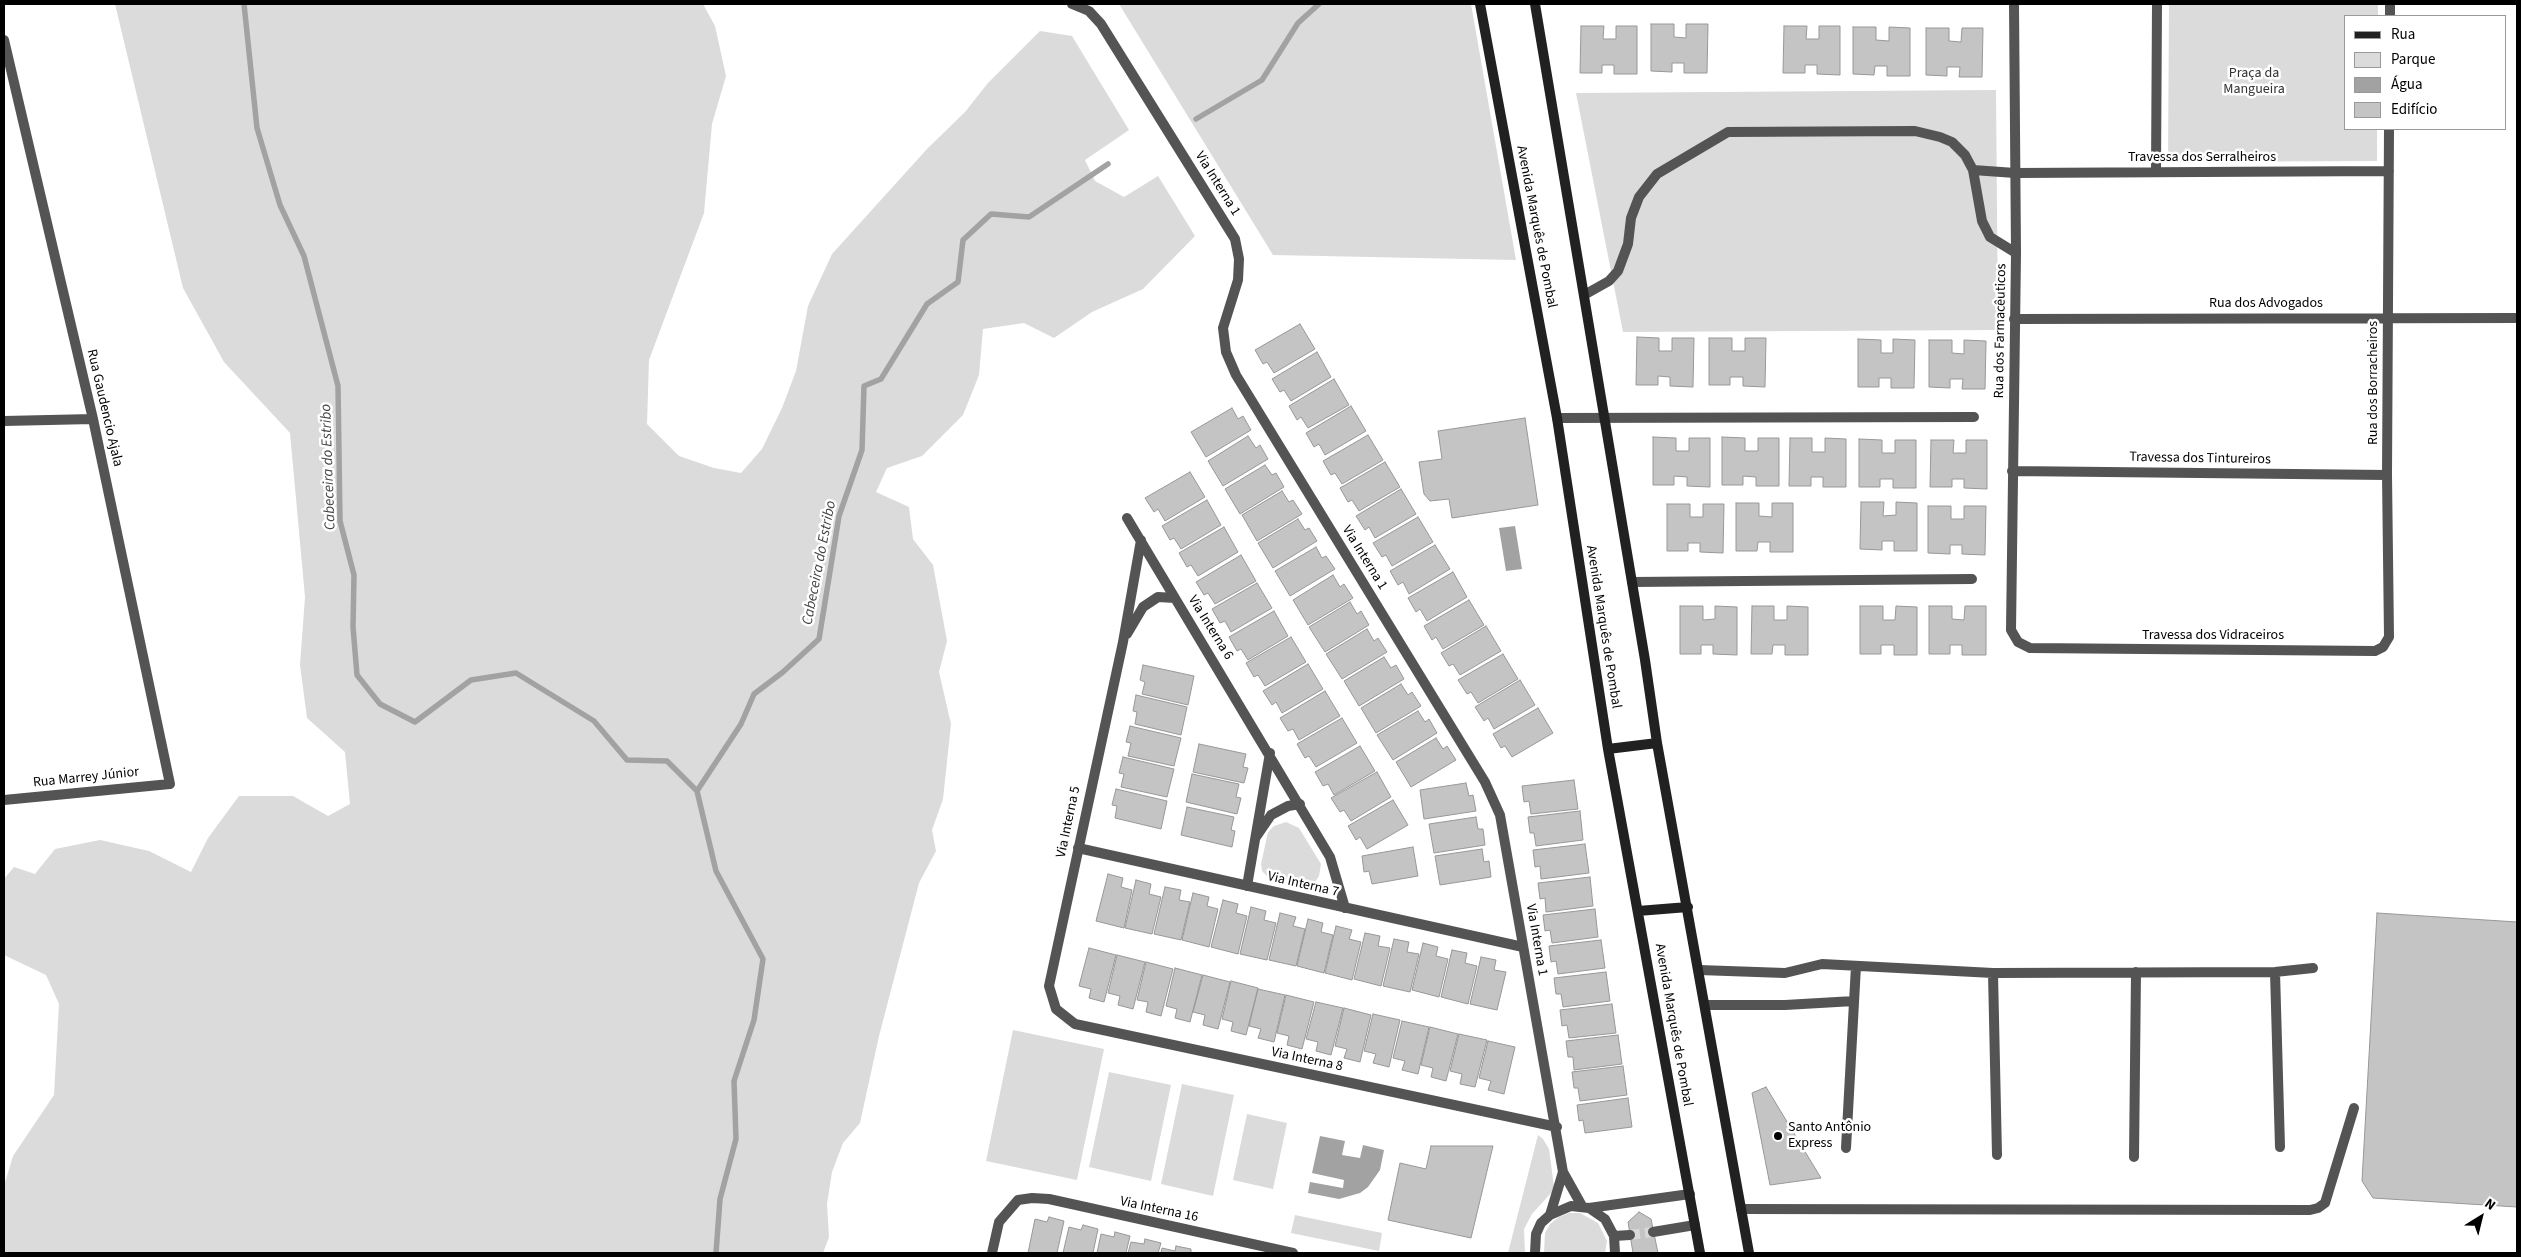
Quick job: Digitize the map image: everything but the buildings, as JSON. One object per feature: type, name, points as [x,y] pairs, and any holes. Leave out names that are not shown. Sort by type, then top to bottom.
[{"type":"main road","name":"Avenida Marquês de Pombal","points":[[1480,4],[1557,418],[1608,749],[1700,1253]]},
{"type":"main road","points":[[1535,4],[1632,582],[1657,743],[1749,1253]]},
{"type":"main road","points":[[1608,749],[1657,743]]},
{"type":"main road","points":[[1638,911],[1688,907]]},
{"type":"street","name":"Via Interna 1","points":[[1072,4],[1089,11],[1101,24],[1235,239],[1239,259],[1238,280],[1222,328],[1226,352],[1236,375],[1485,782],[1500,815],[1564,1172]]},
{"type":"street","name":"Rua dos Farmacêuticos","points":[[2014,4],[2016,253],[2010,630],[2018,642],[2030,648]]},
{"type":"street","points":[[2156,172],[2157,4]]},
{"type":"street","name":"Rua Gaudencio Ajala","points":[[4,40],[92,419],[170,784]]},
{"type":"street","name":"Rua dos Borracheiros","points":[[2389,130],[2386,475],[2389,637]]},
{"type":"street","points":[[1584,295],[1609,281],[1618,272],[1628,244],[1631,218],[1639,196],[1658,174],[1728,132],[1915,131],[1952,142],[1965,155],[1973,170],[1982,221],[1990,237],[2016,253]]},
{"type":"street","name":"Travessa dos Serralheiros","points":[[1973,170],[2015,173],[2389,171]]},
{"type":"street","name":"Rua dos Advogados","points":[[2014,319],[2517,318]]},
{"type":"street","points":[[1557,418],[1974,417]]},
{"type":"street","points":[[4,421],[92,419]]},
{"type":"street","name":"Travessa dos Tintureiros","points":[[2012,471],[2386,475]]},
{"type":"street","name":"Via Interna 6","points":[[1127,518],[1270,753],[1330,857],[1345,908]]},
{"type":"street","name":"Via Interna 5","points":[[1056,1008],[1049,986],[1123,642],[1141,540]]},
{"type":"street","points":[[1632,582],[1972,579]]},
{"type":"street","name":"Via Interna 5","points":[[1123,642],[1143,607],[1158,597],[1175,598]]},
{"type":"street","name":"Travessa dos Vidraceiros","points":[[2030,648],[2375,650],[2383,647],[2389,637]]},
{"type":"street","points":[[1247,886],[1270,753]]},
{"type":"street","name":"Rua Marrey Júnior","points":[[4,800],[170,784]]},
{"type":"street","points":[[1254,840],[1271,815],[1288,806],[1300,804]]},
{"type":"street","name":"Via Interna 7","points":[[1078,848],[1523,947]]},
{"type":"street","points":[[1699,970],[1785,973],[1822,964],[1993,973],[2275,972],[2313,968]]},
{"type":"street","points":[[1846,1148],[1856,966]]},
{"type":"street","points":[[2134,1157],[2136,972]]},
{"type":"street","points":[[2275,972],[2280,1147]]},
{"type":"street","points":[[1993,973],[1996,1155]]},
{"type":"street","points":[[1705,1005],[1785,1005],[1854,1000]]},
{"type":"street","name":"Via Interna 8","points":[[1056,1008],[1076,1024],[1557,1127]]},
{"type":"street","points":[[1741,1209],[2310,1210],[2318,1208],[2325,1202],[2354,1108]]},
{"type":"street","points":[[1564,1172],[1586,1207],[1605,1219],[1614,1236],[1615,1253]]},
{"type":"street","points":[[1550,1215],[1564,1172]]},
{"type":"street","points":[[1536,1253],[1536,1234],[1541,1223],[1560,1209],[1690,1194]]},
{"type":"street","name":"Via Interna 16","points":[[992,1253],[999,1222],[1018,1200],[1032,1198],[1049,1199],[1293,1253]]},
{"type":"street","points":[[1654,1232],[1695,1225]]},
{"type":"street","points":[[1614,1236],[1630,1234]]},
{"type":"green space","points":[[115,4],[703,4],[715,26],[726,76],[712,124],[704,213],[649,360],[647,424],[679,456],[714,468],[741,473],[762,449],[782,408],[796,371],[808,306],[832,254],[927,149],[965,112],[988,83],[1040,31],[1072,36],[1129,130],[1085,160],[1095,181],[1124,197],[1158,176],[1195,236],[1143,289],[1092,312],[1054,338],[1024,323],[983,329],[979,375],[963,415],[922,456],[887,468],[876,492],[909,507],[913,539],[933,565],[947,641],[939,672],[951,724],[943,799],[932,830],[936,851],[919,883],[879,1036],[860,1123],[843,1143],[832,1172],[827,1204],[829,1237],[823,1253],[4,1253],[4,1186],[13,1156],[54,1095],[59,1004],[46,975],[4,955],[4,879],[14,867],[35,874],[55,849],[100,840],[149,851],[191,872],[208,838],[239,796],[293,796],[328,816],[350,804],[345,752],[307,718],[300,665],[305,597],[290,433],[224,362],[183,288]]},
{"type":"green space","points":[[1119,4],[1471,4],[1516,260],[1273,255]]},
{"type":"green space","name":"Praça da Mangueira","points":[[2169,4],[2378,4],[2378,15],[2344,15],[2344,130],[2377,130],[2377,161],[2168,162]]},
{"type":"green space","points":[[1996,90],[1998,330],[1623,332],[1576,93]]},
{"type":"green space","points":[[1286,822],[1299,828],[1321,864],[1319,876],[1315,882],[1304,887],[1271,880],[1262,871],[1261,864],[1268,832],[1274,826]]},
{"type":"green space","points":[[1013,1030],[1104,1049],[1077,1180],[986,1161]]},
{"type":"green space","points":[[1109,1072],[1171,1085],[1151,1181],[1089,1167]]},
{"type":"green space","points":[[1182,1084],[1234,1095],[1213,1196],[1161,1184]]},
{"type":"green space","points":[[1247,1114],[1287,1123],[1273,1189],[1233,1180]]},
{"type":"green space","points":[[1538,1135],[1549,1149],[1554,1187],[1532,1214],[1524,1229],[1525,1253],[1508,1253]]},
{"type":"green space","points":[[1569,1213],[1580,1213],[1598,1223],[1607,1241],[1605,1253],[1544,1253],[1545,1233],[1550,1224],[1559,1217]]},
{"type":"green space","points":[[1295,1215],[1382,1233],[1379,1251],[1291,1233]]},
{"type":"water","points":[[1515,526],[1522,569],[1506,571],[1499,528]]},
{"type":"water","points":[[1320,1136],[1345,1141],[1342,1155],[1360,1158],[1363,1145],[1384,1150],[1380,1170],[1368,1187],[1360,1193],[1339,1199],[1308,1193],[1310,1182],[1343,1188],[1344,1180],[1312,1173]]},
{"type":"waterway","name":"Cabeceira do Estribo","points":[[244,4],[257,128],[280,205],[304,256],[338,386],[340,521],[354,575],[353,627],[357,675],[380,704],[415,722],[471,680],[516,673],[594,721],[627,760],[667,761],[697,791],[716,871],[763,959],[754,1020],[734,1081],[736,1139],[720,1199],[716,1253]]},
{"type":"waterway","name":"Cabeceira do Estribo","points":[[1196,119],[1262,80],[1298,23],[1319,4]]},
{"type":"waterway","name":"Cabeceira do Estribo","points":[[697,791],[741,724],[754,694],[783,672],[819,639],[839,516],[862,450],[864,386],[881,379],[927,304],[958,282],[963,240],[991,214],[1029,217],[1108,164]]},
{"type":"tunnel","points":[[1630,1235],[1653,1232]]},
{"type":"place","name":"Santo Antônio Express","points":[[1778,1136]]}]
